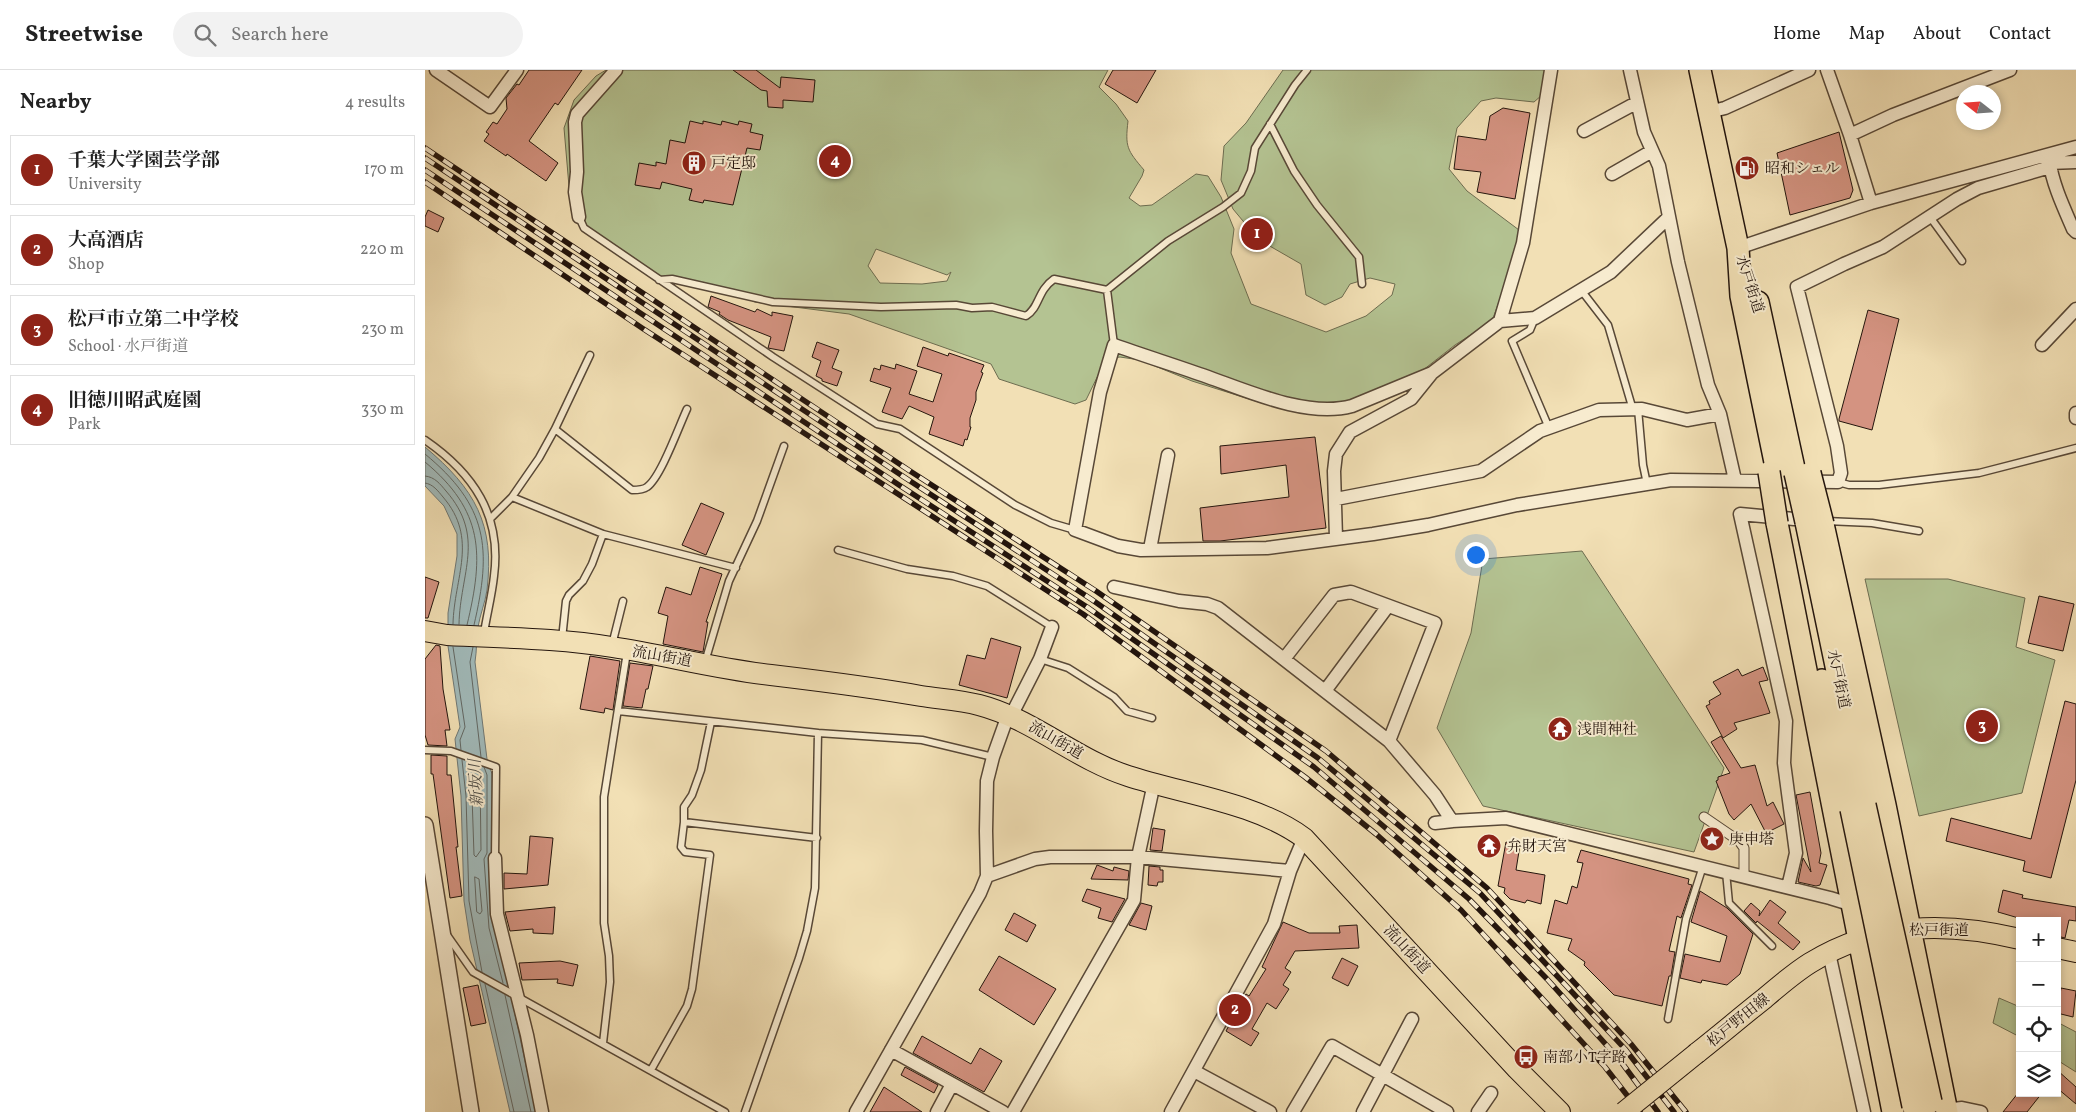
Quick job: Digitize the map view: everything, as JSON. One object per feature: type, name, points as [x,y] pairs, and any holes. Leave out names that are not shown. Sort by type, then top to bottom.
[{"type":"highway","name":"水戸街道","points":[[1699,70],[1738,248],[1756,295],[1776,420],[1858,807],[1926,1109]]},
{"type":"highway","points":[[1776,420],[1801,444],[1788,472],[1798,522],[1859,939],[1926,1109]]},
{"type":"highway","points":[[1798,522],[1909,928],[1926,1109]]},
{"type":"main road","name":"流山街道","points":[[426,632],[447,635],[562,641],[619,648],[745,672],[869,687],[977,705],[1010,715],[1109,769],[1253,812],[1291,829],[1304,838],[1517,1069],[1560,1112]]},
{"type":"main road","name":"松戸街道","points":[[1859,939],[1909,928],[1959,928],[2016,938]]},
{"type":"main road","name":"松戸野田線","points":[[1624,1112],[1793,975],[1829,953],[1859,939]]},
{"type":"main road","points":[[2061,949],[2076,952]]},
{"type":"street","points":[[435,70],[490,107],[517,70]]},
{"type":"street","points":[[579,217],[575,192],[577,172],[575,122],[577,114],[616,70]]},
{"type":"street","points":[[1500,321],[1523,244],[1551,70]]},
{"type":"street","points":[[1629,70],[1636,103],[1659,166],[1708,385],[1720,414],[1735,480]]},
{"type":"street","points":[[1709,112],[1725,108],[1809,70]]},
{"type":"street","points":[[1827,70],[1871,203]]},
{"type":"street","points":[[1850,135],[1893,115],[2009,70]]},
{"type":"street","points":[[1584,131],[1636,103]]},
{"type":"street","points":[[1433,373],[1352,406],[1338,410],[1318,410],[1280,401],[1114,345],[1100,392],[1075,530],[1118,546],[1141,550],[1267,548],[1419,526],[1517,505],[1671,480],[1838,482],[1841,473],[1837,446],[1797,287],[1844,264],[1883,248],[1957,199],[1978,188],[2049,162],[2076,147]]},
{"type":"street","points":[[1612,174],[1652,151]]},
{"type":"street","points":[[1738,248],[1871,203],[2049,162],[2076,162]]},
{"type":"street","points":[[2049,162],[2059,197],[2076,232]]},
{"type":"street","points":[[1336,538],[1336,454],[1350,432],[1411,399],[1433,373],[1500,321],[1535,318],[1611,272],[1669,217]]},
{"type":"street","points":[[2042,345],[2076,309]]},
{"type":"street","points":[[1336,499],[1481,472],[1541,430],[1599,410],[1635,409],[1687,420],[1720,414]]},
{"type":"street","points":[[2076,413],[2076,418]]},
{"type":"street","points":[[1150,549],[1168,456]]},
{"type":"street","points":[[1788,887],[1796,853],[1784,763],[1786,721],[1740,514],[1798,522]]},
{"type":"street","points":[[1114,587],[1167,603],[1207,604],[1218,608],[1389,741],[1435,795],[1451,821],[1453,821]]},
{"type":"street","points":[[1283,659],[1334,595],[1351,592],[1435,623],[1389,741]]},
{"type":"street","points":[[1325,691],[1388,606]]},
{"type":"street","points":[[856,1112],[980,893],[987,876],[987,781],[993,757],[1010,715],[1040,659],[1052,627]]},
{"type":"street","points":[[1013,1112],[1134,900],[1138,857],[1154,784]]},
{"type":"street","points":[[1704,817],[1739,841],[1744,848],[1744,877]]},
{"type":"street","points":[[1435,823],[1506,818],[1788,887],[1853,905],[1909,928]]},
{"type":"street","points":[[425,825],[429,867],[442,928],[470,1111]]},
{"type":"street","points":[[1171,1112],[1274,924],[1290,871],[1304,838]]},
{"type":"street","points":[[987,876],[1035,859],[1050,857],[1138,857],[1290,871]]},
{"type":"street","points":[[495,858],[497,914],[542,1112]]},
{"type":"street","points":[[1829,953],[1864,1112]]},
{"type":"street","points":[[1363,1112],[1412,1018]]},
{"type":"street","points":[[1293,1112],[1332,1046],[1447,1112]]},
{"type":"street","points":[[891,1050],[1003,1112]]},
{"type":"street","points":[[1195,1071],[1270,1112]]},
{"type":"street","points":[[937,1112],[952,1084]]},
{"type":"street","points":[[1478,1112],[1491,1093]]},
{"type":"street","points":[[1926,1109],[1962,1108],[1981,1112]]},
{"type":"lane","points":[[1107,290],[1168,241],[1223,207],[1241,193],[1251,171],[1255,148],[1307,70]]},
{"type":"lane","points":[[1270,124],[1294,171],[1317,205],[1359,257],[1362,284]]},
{"type":"lane","points":[[579,217],[584,228],[659,280],[877,424],[900,429],[1015,505],[1051,523],[1075,530]]},
{"type":"lane","points":[[1930,217],[1962,261]]},
{"type":"lane","points":[[659,280],[672,279],[773,302],[881,307],[956,305],[972,308],[992,306],[1026,316],[1032,312],[1045,286],[1054,279],[1107,290]]},
{"type":"lane","points":[[1107,290],[1114,345]]},
{"type":"lane","points":[[1581,290],[1608,325],[1635,409],[1647,484]]},
{"type":"lane","points":[[1535,318],[1530,330],[1512,341],[1549,428]]},
{"type":"lane","points":[[491,518],[512,497],[539,458],[590,355]]},
{"type":"lane","points":[[555,429],[632,490],[639,490],[647,487],[657,474],[687,409]]},
{"type":"lane","points":[[425,440],[443,452],[458,467],[485,504],[491,518],[494,536],[494,574],[482,637]]},
{"type":"lane","points":[[705,664],[723,599],[757,521],[784,446]]},
{"type":"lane","points":[[1838,482],[1849,485],[1879,485],[1979,473],[2076,448]]},
{"type":"lane","points":[[512,497],[603,534],[736,568]]},
{"type":"lane","points":[[1798,522],[1872,523],[1919,531]]},
{"type":"lane","points":[[562,641],[566,601],[569,595],[583,582],[603,534]]},
{"type":"lane","points":[[838,550],[907,569],[953,576],[987,586],[1052,627]]},
{"type":"lane","points":[[603,1042],[610,982],[609,956],[604,923],[604,796],[618,711],[619,648],[623,601]]},
{"type":"lane","points":[[1040,659],[1068,668],[1114,698],[1127,711],[1151,718]]},
{"type":"lane","points":[[618,711],[818,733],[922,740],[993,757]]},
{"type":"lane","points":[[651,1070],[687,1006],[694,979],[710,855],[685,852],[681,847],[684,807],[692,795],[701,770],[711,722]]},
{"type":"lane","points":[[745,1112],[807,930],[815,888],[818,733]]},
{"type":"lane","points":[[425,750],[451,751],[495,767],[495,858]]},
{"type":"lane","points":[[684,822],[817,838]]},
{"type":"lane","points":[[1668,1019],[1685,919],[1703,866]]},
{"type":"lane","points":[[1726,872],[1729,903],[1772,946]]},
{"type":"lane","points":[[442,928],[473,972],[603,1042],[725,1112]]},
{"type":"green space","points":[[606,70],[1108,70],[1099,87],[1116,104],[1128,121],[1127,143],[1134,158],[1144,170],[1129,198],[1140,206],[1152,205],[1196,174],[1208,176],[1221,197],[1234,229],[1231,253],[1251,304],[1326,332],[1366,316],[1392,295],[1395,284],[1370,278],[1350,284],[1342,297],[1325,305],[1306,295],[1301,264],[1261,241],[1233,209],[1221,180],[1224,146],[1246,123],[1283,70],[1546,70],[1542,95],[1534,102],[1496,98],[1481,101],[1457,128],[1449,169],[1467,191],[1519,230],[1517,252],[1492,321],[1455,345],[1409,381],[1324,413],[1265,404],[1192,381],[1140,360],[1120,357],[1106,359],[1086,400],[1075,404],[999,379],[991,364],[849,314],[755,302],[723,288],[660,277],[577,223],[571,210],[564,128],[574,100],[596,76]],"holes":[[[876,249],[947,275],[951,272],[947,281],[922,284],[880,283],[868,266]]]},
{"type":"green space","points":[[1582,551],[1724,768],[1694,852],[1483,806],[1437,728],[1471,633],[1483,559]]},
{"type":"green space","points":[[1865,579],[1948,579],[2025,598],[2016,647],[2055,660],[2022,793],[1919,816]]},
{"type":"green space","points":[[1999,998],[2016,1005],[2016,1035],[1993,1023]]},
{"type":"green space","points":[[2061,1024],[2076,1032],[2076,1072],[2061,1063]]},
{"type":"water","name":"新坂川","points":[[425,447],[442,462],[469,493],[478,509],[488,546],[487,590],[478,627],[475,662],[487,759],[492,774],[492,857],[508,982],[536,1112],[510,1112],[470,940],[464,901],[461,796],[455,739],[460,727],[448,646],[448,613],[457,556],[457,534],[444,506],[425,486]]},
{"type":"building","points":[[529,70],[582,70],[558,105],[555,103],[529,141],[558,163],[546,181],[507,154],[506,156],[484,141],[489,134],[486,132],[493,122],[497,124],[507,109],[506,98],[517,84],[519,85]]},
{"type":"building","points":[[733,70],[756,70],[780,88],[781,77],[815,80],[813,102],[783,100],[783,108],[768,107],[767,91],[761,90]]},
{"type":"building","points":[[1113,70],[1156,70],[1137,103],[1105,84]]},
{"type":"building","points":[[1503,108],[1530,113],[1515,199],[1477,192],[1481,172],[1454,169],[1458,136],[1486,140],[1490,116]]},
{"type":"building","name":"戸定邸","points":[[690,121],[703,124],[703,121],[721,125],[722,121],[738,125],[739,121],[752,124],[750,132],[763,135],[760,150],[747,148],[733,205],[704,200],[703,203],[689,200],[692,189],[662,182],[660,189],[635,185],[639,163],[656,166],[656,162],[666,164],[670,140],[685,143]]},
{"type":"building","points":[[1839,132],[1853,190],[1850,198],[1790,215],[1777,153]]},
{"type":"building","points":[[428,210],[444,218],[438,232],[425,226],[425,217]]},
{"type":"building","points":[[711,296],[755,312],[757,309],[772,316],[772,312],[793,316],[784,351],[768,348],[771,337],[728,320],[719,314],[720,312],[708,307]]},
{"type":"building","points":[[1868,310],[1899,319],[1872,430],[1839,421]]},
{"type":"building","points":[[817,342],[839,350],[832,368],[842,372],[837,386],[822,381],[822,379],[816,376],[821,361],[812,357]]},
{"type":"building","points":[[923,347],[948,356],[949,353],[984,365],[970,418],[971,427],[963,446],[929,434],[934,417],[909,406],[902,419],[882,412],[891,388],[870,381],[874,368],[880,370],[881,365],[895,369],[896,364],[917,371],[909,394],[933,402],[942,374],[917,366]]},
{"type":"building","points":[[1315,437],[1326,528],[1220,541],[1203,541],[1200,508],[1289,497],[1286,465],[1221,474],[1220,446]]},
{"type":"building","points":[[701,503],[724,513],[706,555],[682,545]]},
{"type":"building","points":[[700,567],[722,574],[706,622],[708,622],[703,652],[663,644],[668,616],[658,613],[666,587],[691,595]]},
{"type":"building","points":[[425,577],[439,582],[428,618],[425,618]]},
{"type":"building","points":[[2039,596],[2074,604],[2063,651],[2028,643]]},
{"type":"building","points":[[991,638],[1021,647],[1007,698],[959,685],[967,655],[985,659]]},
{"type":"building","points":[[436,645],[440,646],[443,689],[450,730],[445,730],[447,746],[428,745],[425,735],[425,659]]},
{"type":"building","points":[[590,656],[620,661],[613,710],[605,708],[604,713],[580,709]]},
{"type":"building","points":[[630,663],[653,666],[642,708],[623,706]]},
{"type":"building","points":[[1763,667],[1768,680],[1759,682],[1770,713],[1734,723],[1737,729],[1723,738],[1706,706],[1710,704],[1709,701],[1721,694],[1713,682],[1738,669],[1742,676]]},
{"type":"building","points":[[2065,701],[2076,704],[2076,780],[2051,878],[2023,871],[2025,861],[1946,841],[1951,818],[2031,839]]},
{"type":"building","points":[[1560,717],[1570,723],[1563,735],[1553,729]]},
{"type":"building","points":[[1721,736],[1741,768],[1755,765],[1767,806],[1773,802],[1784,824],[1766,833],[1751,804],[1734,820],[1729,814],[1716,781],[1718,777],[1730,773],[1711,742]]},
{"type":"building","points":[[431,755],[447,756],[447,775],[451,775],[458,847],[456,847],[462,896],[450,898],[433,774],[431,774]]},
{"type":"building","points":[[1810,792],[1821,853],[1819,863],[1827,865],[1820,885],[1816,886],[1798,882],[1803,858],[1811,872],[1796,795]]},
{"type":"building","points":[[1153,828],[1165,830],[1162,851],[1150,850]]},
{"type":"building","points":[[530,836],[553,838],[548,885],[504,889],[504,873],[527,874]]},
{"type":"building","points":[[1506,842],[1520,845],[1516,870],[1545,875],[1541,904],[1527,900],[1525,903],[1510,899],[1504,893],[1505,888],[1498,886]]},
{"type":"building","points":[[1581,850],[1689,879],[1688,884],[1692,885],[1681,918],[1677,916],[1669,951],[1675,952],[1671,976],[1669,976],[1662,1006],[1614,995],[1584,965],[1585,962],[1568,950],[1572,939],[1547,933],[1555,900],[1567,904],[1572,886],[1577,888],[1583,863],[1577,862]]},
{"type":"building","points":[[1097,865],[1113,871],[1114,867],[1129,871],[1128,880],[1091,879]]},
{"type":"building","points":[[1149,866],[1160,867],[1160,870],[1163,870],[1163,882],[1158,882],[1157,886],[1148,885]]},
{"type":"building","points":[[1087,889],[1125,899],[1112,922],[1098,918],[1101,908],[1082,901]]},
{"type":"building","points":[[2003,890],[2023,895],[2022,898],[2076,907],[2076,921],[2069,920],[2065,938],[2061,937],[2061,917],[2016,917],[1998,912]]},
{"type":"building","points":[[1700,891],[1727,908],[1753,934],[1740,974],[1727,985],[1702,980],[1701,983],[1680,978],[1685,954],[1720,962],[1727,936],[1691,922]]},
{"type":"building","points":[[1770,900],[1786,912],[1778,923],[1800,942],[1793,950],[1757,921],[1756,923],[1744,911],[1751,903],[1760,911],[1759,916]]},
{"type":"building","points":[[1141,903],[1152,906],[1146,930],[1129,925]]},
{"type":"building","points":[[555,907],[553,934],[533,933],[533,929],[510,931],[505,912]]},
{"type":"building","points":[[1014,913],[1036,925],[1027,942],[1005,930]]},
{"type":"building","points":[[1283,922],[1309,933],[1340,933],[1339,926],[1357,925],[1359,948],[1295,951],[1285,968],[1291,972],[1283,985],[1289,989],[1276,1009],[1267,1003],[1252,1029],[1259,1033],[1251,1046],[1226,1031],[1246,994],[1249,996],[1266,969],[1262,967]]},
{"type":"building","points":[[999,956],[1056,989],[1034,1025],[979,990]]},
{"type":"building","points":[[1342,958],[1358,966],[1348,986],[1332,978]]},
{"type":"building","points":[[560,961],[578,965],[573,986],[557,983],[558,979],[522,980],[519,963]]},
{"type":"building","points":[[478,985],[486,1023],[471,1026],[463,988]]},
{"type":"building","points":[[2061,988],[2076,991],[2073,1017],[2061,1014]]},
{"type":"building","points":[[922,1036],[971,1064],[980,1048],[1002,1061],[984,1092],[913,1053]]},
{"type":"building","points":[[905,1067],[938,1085],[934,1093],[901,1075]]},
{"type":"building","points":[[2061,1074],[2076,1087],[2076,1104],[2061,1091]]},
{"type":"building","points":[[884,1087],[922,1112],[870,1112]]},
{"type":"building","points":[[2016,1096],[2039,1097],[2027,1112],[2003,1112]]},
{"type":"railway","points":[[425,148],[910,471],[1096,591],[1326,751],[1487,888],[1631,1044],[1686,1112]]},
{"type":"railway","points":[[425,158],[904,477],[1091,599],[1318,758],[1480,893],[1625,1049],[1674,1112]]},
{"type":"railway","points":[[425,170],[899,485],[1087,607],[1314,767],[1469,899],[1547,979],[1619,1059],[1658,1112]]},
{"type":"railway","points":[[425,182],[642,328],[1083,614],[1305,777],[1376,834],[1461,910],[1605,1067],[1640,1112]]},
{"type":"place","name":"旧徳川昭武庭園","points":[[835,161]]},
{"type":"place","name":"戸定邸","points":[[694,163]]},
{"type":"place","name":"昭和シェル","points":[[1747,168]]},
{"type":"place","name":"千葉大学園芸学部","points":[[1257,234]]},
{"type":"place","name":"松戸市立第二中学校","points":[[1982,726]]},
{"type":"place","name":"浅間神社","points":[[1560,729]]},
{"type":"place","name":"庚申塔","points":[[1712,839]]},
{"type":"place","name":"弁財天宮","points":[[1489,846]]},
{"type":"place","name":"大高酒店","points":[[1235,1010]]},
{"type":"place","name":"南部小T字路","points":[[1526,1057]]}]
